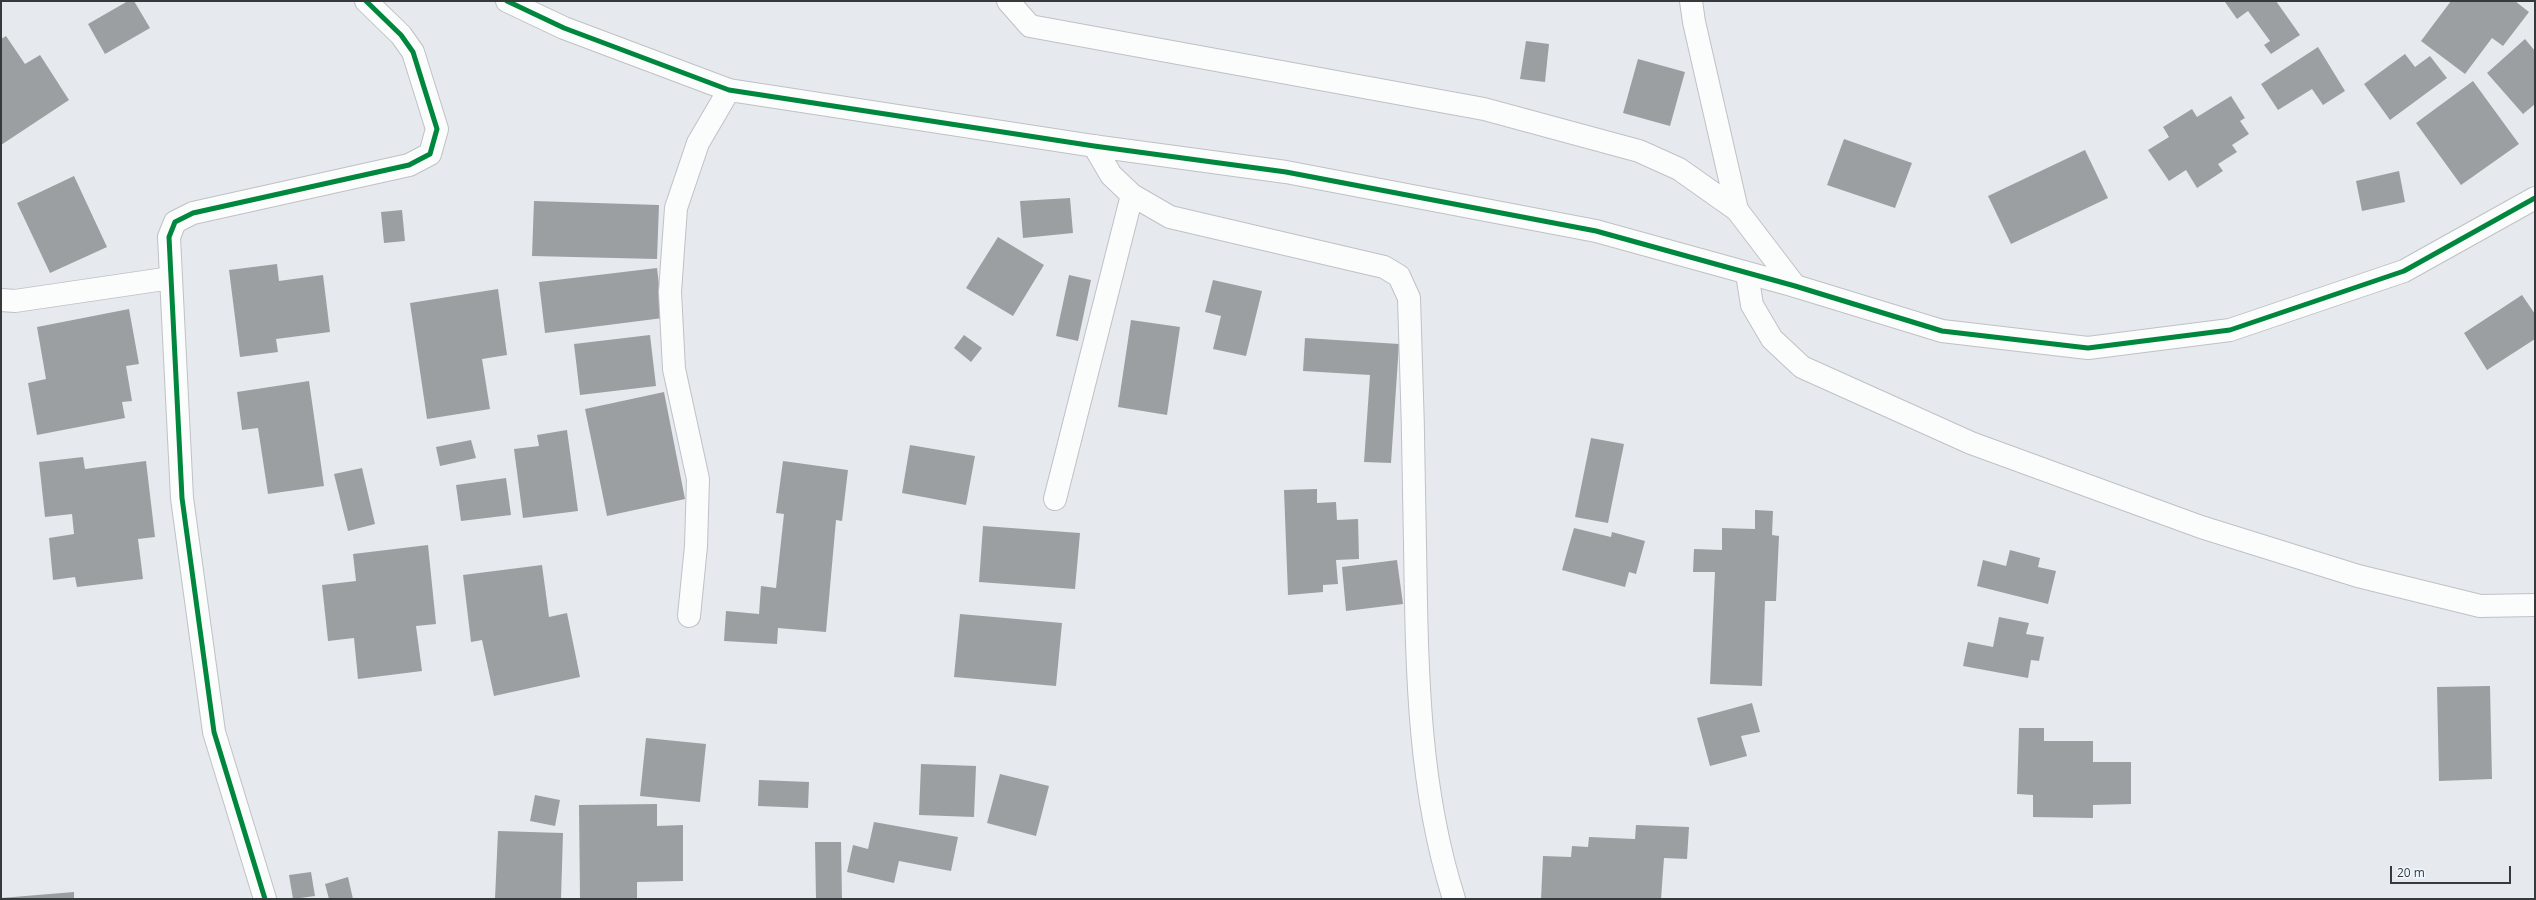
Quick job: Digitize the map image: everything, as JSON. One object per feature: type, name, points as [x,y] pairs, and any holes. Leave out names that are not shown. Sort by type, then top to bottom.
[{"type":"street","points":[[265,899],[214,732],[182,498],[169,237],[175,222],[192,213],[409,165],[430,154],[438,129],[413,52],[401,35],[366,1]]},
{"type":"street","points":[[507,1],[564,28],[729,90],[1094,146],[1286,172],[1596,231],[1747,274],[1795,286],[1942,331],[2096,347],[2230,330],[2245,325],[2404,271],[2535,198]]},
{"type":"street","points":[[1008,1],[1030,26],[1484,109],[1639,151],[1679,169],[1737,210],[1795,286]]},
{"type":"street","points":[[1691,1],[1694,22],[1737,210]]},
{"type":"street","points":[[689,616],[696,546],[698,479],[674,369],[670,292],[676,208],[698,143],[729,90]]},
{"type":"street","points":[[1094,146],[1111,175],[1132,195],[1170,217],[1384,267],[1399,276],[1409,298],[1417,668],[1421,715],[1431,812],[1454,899]]},
{"type":"street","points":[[1055,499],[1132,195]]},
{"type":"street","points":[[1747,274],[1752,305],[1772,339],[1802,366],[1971,442],[2201,527],[2358,576],[2480,606],[2535,605]]},
{"type":"street","points":[[1,300],[15,301],[171,278]]},
{"type":"building","points":[[128,1],[134,1],[150,28],[105,54],[88,24]]},
{"type":"building","points":[[2276,1],[2300,35],[2271,54],[2264,45],[2270,41],[2248,11],[2237,19],[2225,2]]},
{"type":"building","points":[[2451,1],[2515,1],[2529,12],[2503,46],[2492,38],[2465,74],[2421,41]]},
{"type":"building","points":[[6,36],[25,64],[40,55],[69,100],[1,145],[1,39]]},
{"type":"building","points":[[2525,39],[2535,51],[2535,104],[2523,114],[2487,73]]},
{"type":"building","points":[[1526,41],[1549,44],[1545,82],[1520,79]]},
{"type":"building","points":[[2318,47],[2345,91],[2323,105],[2312,89],[2278,110],[2261,84]]},
{"type":"building","points":[[2405,54],[2415,67],[2430,56],[2447,78],[2390,120],[2364,84]]},
{"type":"building","points":[[1638,59],[1685,72],[1670,126],[1623,113]]},
{"type":"building","points":[[2473,81],[2519,144],[2461,185],[2416,123]]},
{"type":"building","points":[[2231,96],[2245,118],[2240,121],[2249,134],[2232,145],[2237,152],[2218,164],[2223,171],[2197,188],[2186,170],[2169,181],[2148,150],[2169,137],[2163,127],[2192,109],[2197,117]]},
{"type":"building","points":[[1844,139],[1912,163],[1895,208],[1827,185]]},
{"type":"building","points":[[2085,150],[2108,198],[2011,244],[1988,196]]},
{"type":"building","points":[[2399,171],[2405,202],[2362,211],[2356,181]]},
{"type":"building","points":[[74,176],[107,247],[50,273],[17,203]]},
{"type":"building","points":[[1070,198],[1073,233],[1023,238],[1020,201]]},
{"type":"building","points":[[534,201],[659,205],[657,259],[532,256]]},
{"type":"building","points":[[402,210],[405,241],[384,243],[381,212]]},
{"type":"building","points":[[998,237],[1044,265],[1013,316],[966,288]]},
{"type":"building","points":[[277,264],[279,281],[323,275],[330,332],[276,339],[278,352],[240,357],[229,270]]},
{"type":"building","points":[[657,268],[663,318],[545,333],[539,282]]},
{"type":"building","points":[[1069,275],[1091,280],[1078,341],[1056,336]]},
{"type":"building","points":[[1213,280],[1262,291],[1246,356],[1213,349],[1221,316],[1205,312]]},
{"type":"building","points":[[498,289],[507,355],[482,359],[490,409],[427,419],[410,303]]},
{"type":"building","points":[[2522,295],[2535,314],[2535,339],[2487,370],[2464,333]]},
{"type":"building","points":[[129,309],[139,364],[126,366],[132,401],[122,402],[125,418],[37,435],[28,383],[46,379],[37,327]]},
{"type":"building","points":[[1131,320],[1180,327],[1167,415],[1118,407]]},
{"type":"building","points":[[650,335],[656,386],[580,395],[574,344]]},
{"type":"building","points":[[964,335],[982,348],[971,362],[954,348]]},
{"type":"building","points":[[1305,338],[1399,344],[1391,463],[1364,462],[1370,375],[1303,371]]},
{"type":"building","points":[[309,381],[324,486],[268,494],[258,428],[242,430],[237,392]]},
{"type":"building","points":[[664,392],[685,499],[607,516],[585,409]]},
{"type":"building","points":[[567,430],[578,511],[523,518],[514,449],[539,446],[537,435]]},
{"type":"building","points":[[1591,438],[1624,444],[1608,523],[1575,517]]},
{"type":"building","points":[[471,440],[476,458],[440,466],[436,447]]},
{"type":"building","points":[[910,445],[975,456],[966,505],[902,493]]},
{"type":"building","points":[[83,457],[85,469],[146,461],[155,537],[138,539],[143,579],[77,587],[75,577],[53,580],[49,538],[74,534],[72,514],[45,517],[39,462]]},
{"type":"building","points":[[783,461],[848,470],[842,521],[836,520],[826,632],[778,628],[777,644],[724,641],[726,611],[759,614],[761,586],[776,588],[784,514],[776,513]]},
{"type":"building","points":[[362,468],[375,524],[348,531],[334,474]]},
{"type":"building","points":[[506,478],[511,515],[461,521],[456,485]]},
{"type":"building","points":[[1317,489],[1317,503],[1336,502],[1337,520],[1358,519],[1359,559],[1336,560],[1338,584],[1323,585],[1323,592],[1288,595],[1284,490]]},
{"type":"building","points":[[1755,510],[1773,511],[1772,535],[1779,536],[1776,601],[1765,601],[1762,686],[1710,684],[1715,572],[1693,572],[1694,549],[1722,550],[1722,528],[1755,529]]},
{"type":"building","points":[[983,526],[1080,533],[1075,589],[979,582]]},
{"type":"building","points":[[1574,528],[1611,537],[1612,532],[1645,541],[1636,574],[1629,572],[1625,587],[1562,570]]},
{"type":"building","points":[[428,545],[436,624],[416,626],[422,671],[358,679],[354,638],[328,641],[322,585],[356,581],[353,554]]},
{"type":"building","points":[[2010,550],[2040,558],[2038,567],[2056,571],[2048,604],[1977,586],[1983,560],[2006,566]]},
{"type":"building","points":[[1397,560],[1403,604],[1346,611],[1342,567]]},
{"type":"building","points":[[542,565],[549,617],[567,613],[580,677],[494,696],[482,640],[471,642],[463,575]]},
{"type":"building","points":[[960,614],[1062,623],[1056,686],[954,677]]},
{"type":"building","points":[[1999,617],[2029,623],[2026,634],[2044,637],[2039,661],[2031,660],[2028,678],[1963,666],[1968,642],[1993,647]]},
{"type":"building","points":[[2490,686],[2492,779],[2439,781],[2437,687]]},
{"type":"building","points":[[1752,703],[1760,732],[1741,736],[1747,756],[1710,766],[1697,718]]},
{"type":"building","points":[[2019,728],[2044,728],[2044,741],[2093,741],[2093,762],[2131,762],[2131,804],[2093,805],[2093,818],[2033,817],[2033,795],[2017,794]]},
{"type":"building","points":[[646,738],[706,744],[700,802],[640,796]]},
{"type":"building","points":[[921,764],[976,766],[974,817],[919,815]]},
{"type":"building","points":[[1000,774],[1049,786],[1036,836],[987,823]]},
{"type":"building","points":[[759,780],[809,782],[808,808],[758,806]]},
{"type":"building","points":[[535,795],[560,800],[555,826],[530,821]]},
{"type":"building","points":[[657,804],[657,826],[683,825],[683,881],[637,882],[637,899],[580,899],[579,805]]},
{"type":"building","points":[[874,822],[958,837],[951,871],[899,861],[894,883],[847,872],[853,845],[868,849]]},
{"type":"building","points":[[1636,825],[1689,827],[1687,859],[1664,858],[1661,899],[1541,899],[1543,856],[1571,857],[1572,846],[1588,847],[1589,837],[1635,839]]},
{"type":"building","points":[[498,831],[563,833],[561,899],[495,899]]},
{"type":"building","points":[[815,842],[841,842],[842,899],[816,899]]},
{"type":"building","points":[[311,872],[315,896],[293,899],[289,875]]},
{"type":"building","points":[[348,877],[353,899],[329,899],[325,884]]},
{"type":"building","points":[[74,892],[74,899],[1,899],[1,898]]},
{"type":"cycle path","points":[[265,899],[214,732],[182,498],[169,237],[175,222],[193,213],[409,165],[430,154],[437,129],[413,52],[401,35],[366,1]]},
{"type":"cycle path","points":[[507,1],[564,28],[729,90],[1094,146],[1286,172],[1596,231],[1795,286],[1942,331],[2088,348],[2230,330],[2404,271],[2535,198]]}]
